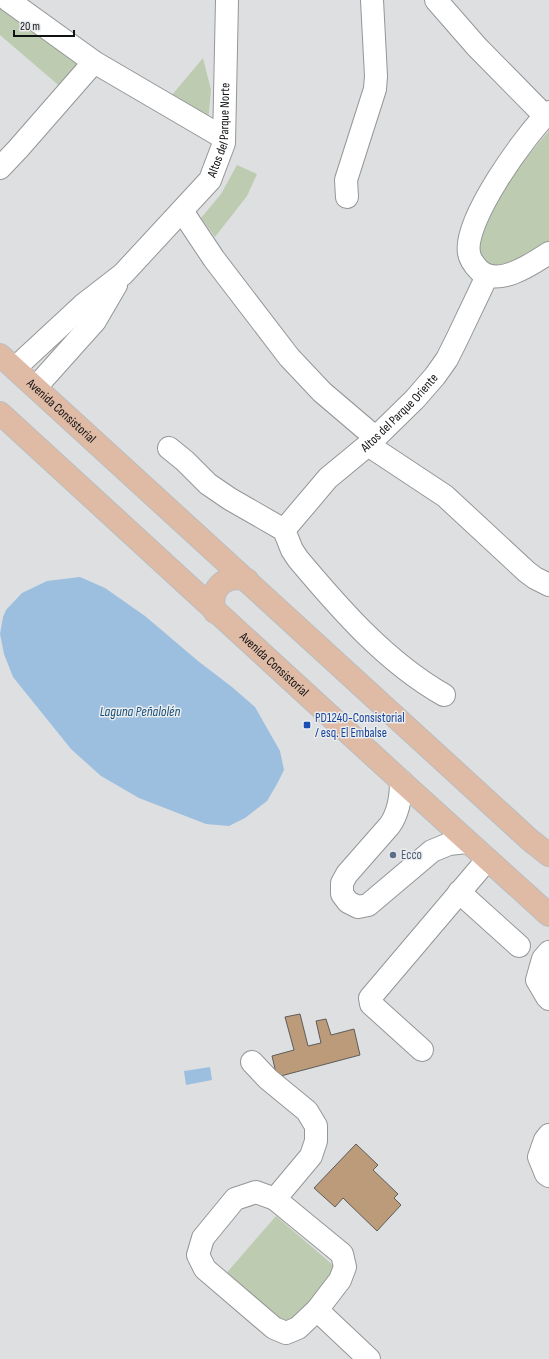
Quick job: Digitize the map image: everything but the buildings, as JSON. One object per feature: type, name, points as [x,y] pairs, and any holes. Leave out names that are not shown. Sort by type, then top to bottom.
[{"type":"main road","name":"Avenida Consistorial","points":[[7,361],[530,840],[549,855]]},
{"type":"main road","name":"Avenida Consistorial","points":[[0,413],[215,612],[549,915]]},
{"type":"main road","points":[[215,612],[213,597],[220,584],[233,578],[247,580]]},
{"type":"street","points":[[8,0],[94,62],[224,138]]},
{"type":"street","name":"Altos del Parque Norte","points":[[7,361],[122,274],[210,180],[224,143],[227,0]]},
{"type":"street","points":[[347,197],[346,180],[370,110],[375,89],[376,76],[372,0]]},
{"type":"street","points":[[436,0],[477,47],[547,114],[529,134],[505,167],[474,226],[469,241],[471,260],[487,276],[502,277],[531,264],[549,253]]},
{"type":"street","points":[[0,168],[23,144],[94,62]]},
{"type":"street","points":[[182,211],[214,259],[289,357],[322,392],[372,441],[445,496],[527,572],[543,583],[549,585]]},
{"type":"street","name":"Altos del Parque Norte","points":[[36,387],[95,321],[122,274]]},
{"type":"street","name":"Altos del Parque Oriente","points":[[284,530],[328,478],[372,441],[415,399],[435,376],[457,339],[487,276]]},
{"type":"street","points":[[170,448],[208,484],[230,499],[284,530],[292,550],[298,559],[344,611],[404,668],[429,687],[444,695]]},
{"type":"street","points":[[401,781],[401,797],[395,817],[390,825],[347,874],[342,883],[342,894],[348,902],[358,906],[368,905],[432,851],[449,844],[467,842]]},
{"type":"street","points":[[422,1050],[371,1004],[370,998],[487,860]]},
{"type":"street","points":[[459,892],[519,946]]},
{"type":"street","points":[[549,952],[543,959],[537,980],[549,999]]},
{"type":"street","points":[[252,1062],[268,1079],[307,1111],[316,1126],[316,1141],[312,1156],[275,1199]]},
{"type":"street","points":[[549,1135],[545,1140],[539,1157],[546,1174],[549,1176]]},
{"type":"street","points":[[256,1192],[275,1199],[342,1254],[346,1267],[340,1280],[317,1310],[298,1328],[286,1333],[274,1328],[205,1269],[198,1255],[203,1238],[235,1199],[256,1192]]},
{"type":"street","points":[[317,1310],[368,1359]]},
{"type":"green space","points":[[0,4],[77,58],[81,69],[63,89],[0,35]]},
{"type":"green space","points":[[203,58],[211,90],[208,122],[172,95]]},
{"type":"green space","points":[[549,131],[549,241],[524,258],[492,269],[478,253],[481,237],[487,220],[504,188],[515,172]]},
{"type":"green space","points":[[237,165],[257,174],[247,196],[215,237],[201,218],[221,194]]},
{"type":"green space","points":[[276,1216],[341,1272],[288,1333],[223,1277]]},
{"type":"water","name":"Laguna Peñalolén","points":[[80,577],[105,588],[145,616],[255,707],[280,751],[284,770],[267,801],[245,818],[229,826],[206,824],[139,798],[101,776],[71,749],[13,677],[4,654],[0,634],[3,617],[6,610],[22,593],[47,581]]},
{"type":"water","points":[[210,1067],[212,1080],[186,1085],[184,1071]]},
{"type":"place","name":"PD1240-Consistorial / esq. El Embalse","points":[[307,725]]},
{"type":"place","name":"Ecco","points":[[393,855]]}]
